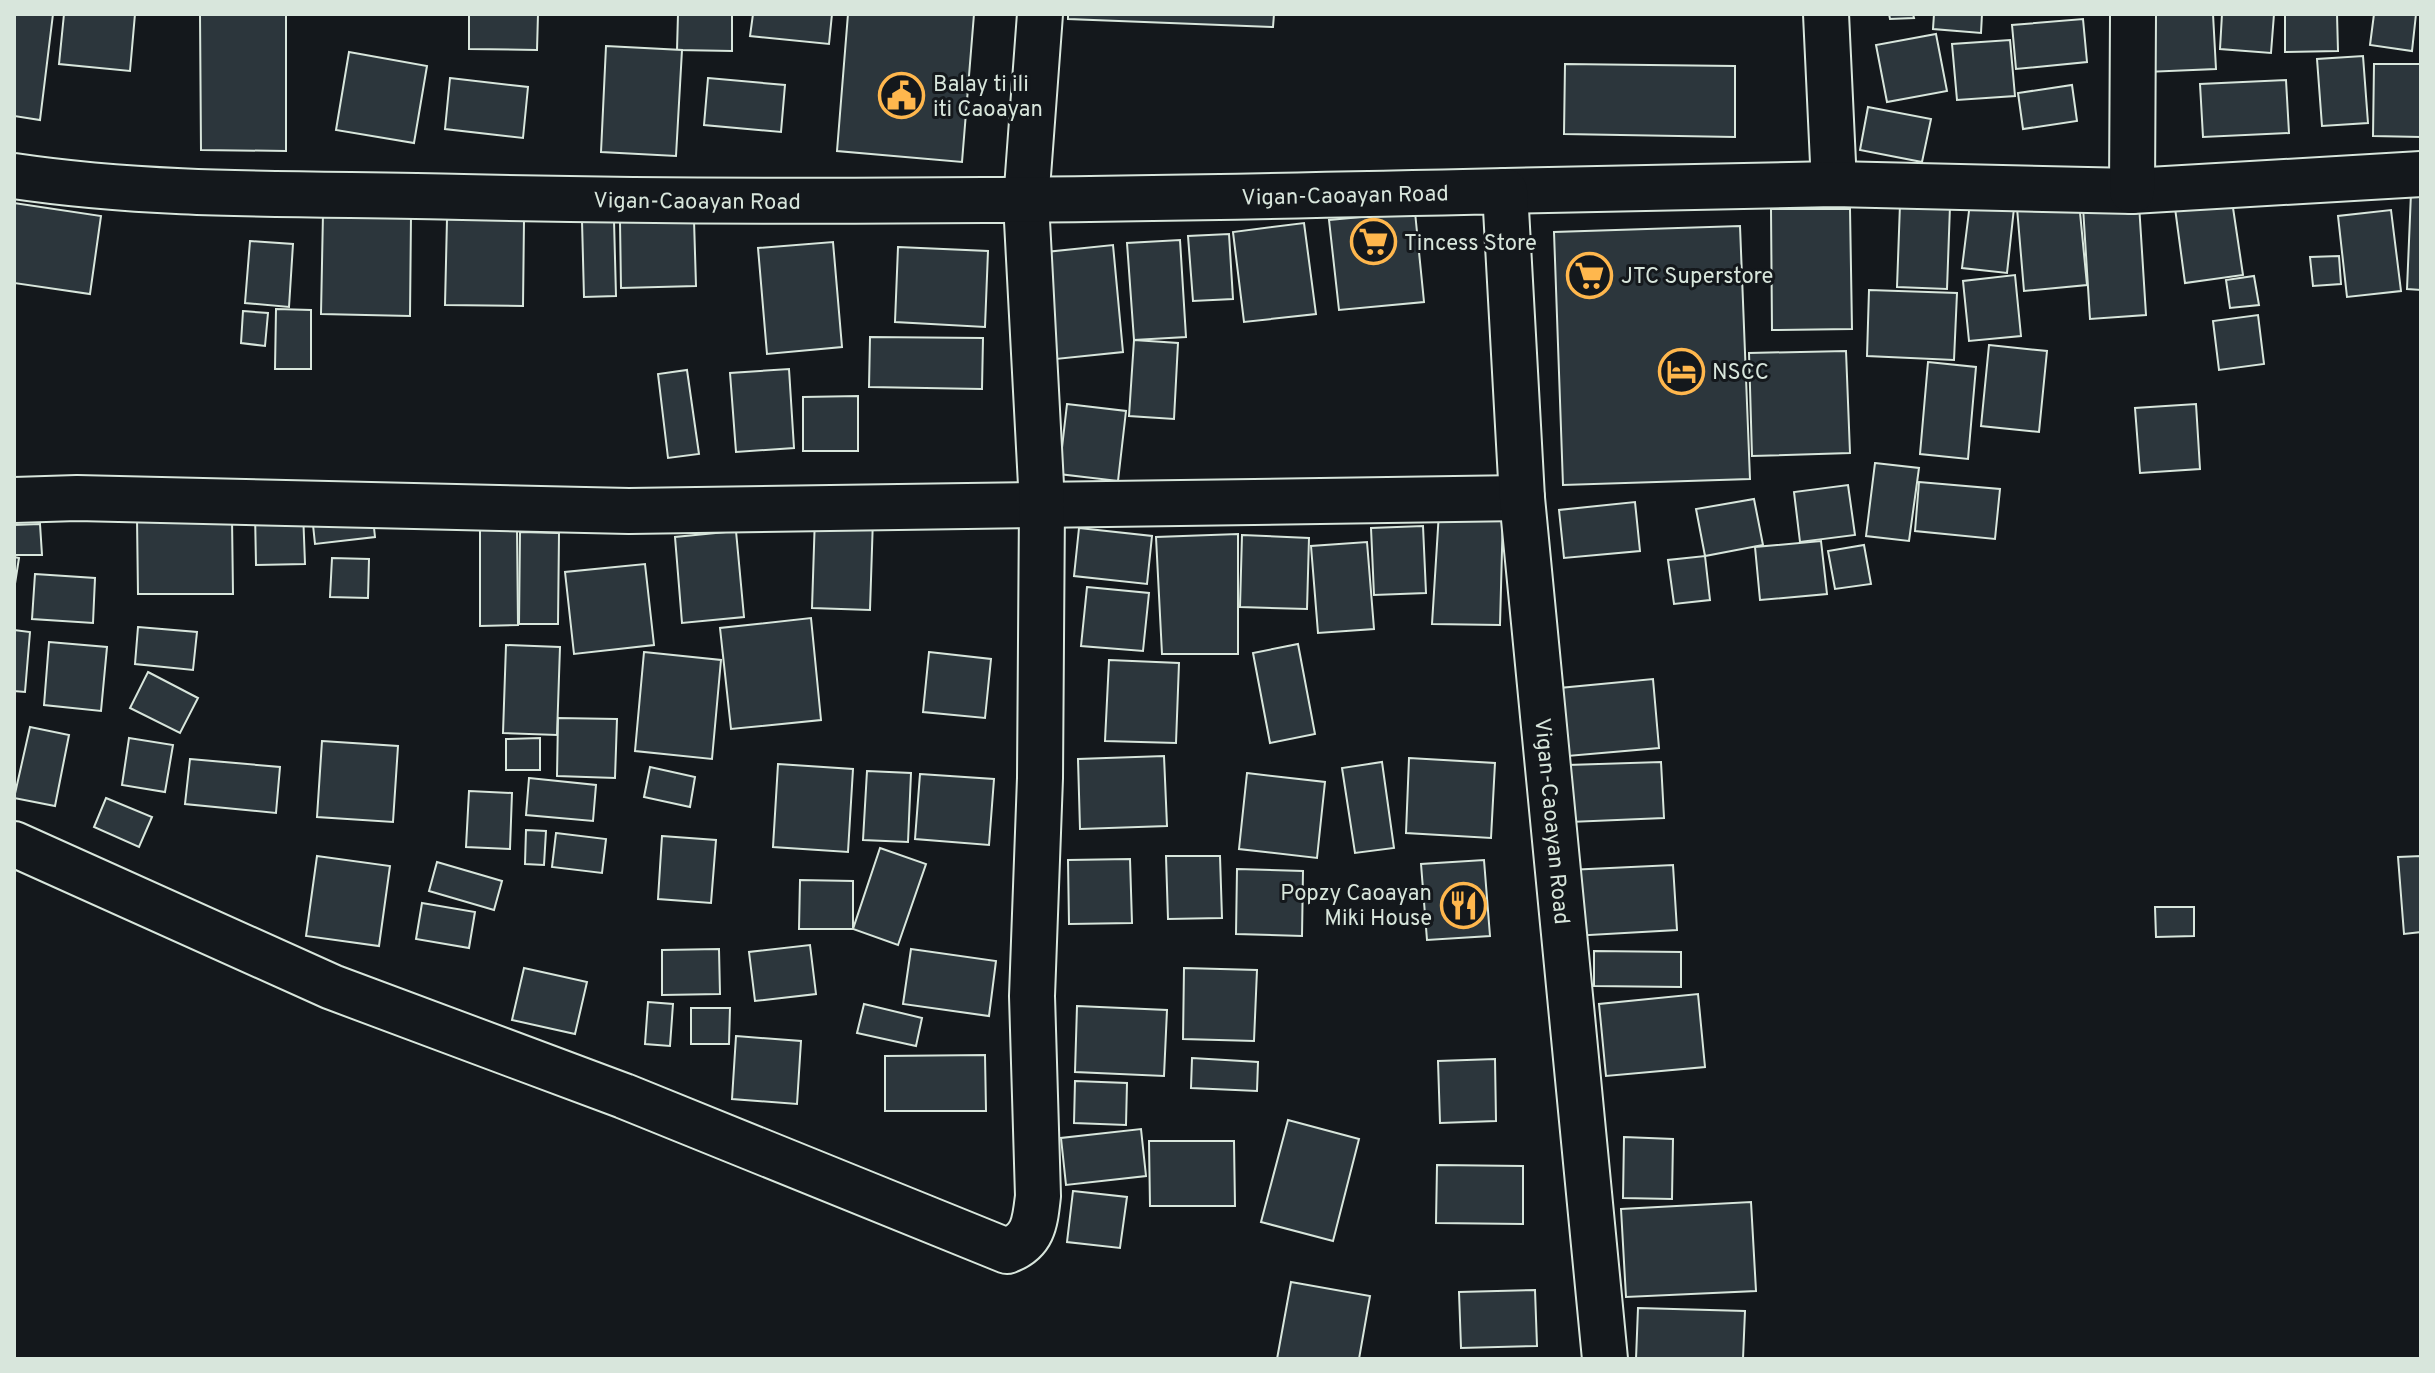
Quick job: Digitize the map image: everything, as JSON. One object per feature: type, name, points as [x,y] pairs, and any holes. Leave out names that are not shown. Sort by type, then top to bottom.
[{"type":"street","points":[[14,844],[332,987],[624,1096],[1007,1251],[1023,1245],[1034,1229],[1038,1196],[1032,996],[1040,778],[1042,504],[1026,202],[1040,14]]},
{"type":"street","points":[[1826,14],[1834,184]]},
{"type":"street","points":[[2132,191],[2133,14]]},
{"type":"street","points":[[1505,191],[1834,184],[2132,191],[2421,174]]},
{"type":"street","name":"Vigan-Caoayan Road","points":[[14,176],[134,189],[601,200],[1026,202],[1505,191],[1522,498],[1605,1359]]},
{"type":"street","points":[[14,500],[77,498],[629,511],[1522,498]]},
{"type":"building","points":[[14,14],[53,14],[40,120],[14,116]]},
{"type":"building","points":[[64,14],[135,14],[130,71],[59,64]]},
{"type":"building","points":[[200,14],[286,14],[286,151],[201,150]]},
{"type":"building","points":[[469,14],[538,14],[537,50],[469,49]]},
{"type":"building","points":[[678,14],[732,14],[732,51],[677,50]]},
{"type":"building","points":[[753,14],[832,14],[829,44],[750,36]]},
{"type":"building","points":[[848,14],[974,14],[962,162],[837,151]]},
{"type":"building","points":[[1068,14],[1274,14],[1273,27],[1068,19]]},
{"type":"building","points":[[1889,14],[1913,14],[1914,18],[1890,19]]},
{"type":"building","points":[[1934,14],[1982,14],[1981,33],[1933,29]]},
{"type":"building","points":[[2144,14],[2213,14],[2216,69],[2146,72]]},
{"type":"building","points":[[2222,14],[2274,14],[2271,53],[2220,49]]},
{"type":"building","points":[[2285,14],[2337,14],[2338,51],[2285,52]]},
{"type":"building","points":[[2374,14],[2416,14],[2412,51],[2370,45]]},
{"type":"building","points":[[2083,19],[2087,62],[2016,69],[2012,25]]},
{"type":"building","points":[[1936,34],[1947,91],[1887,102],[1876,45]]},
{"type":"building","points":[[2010,40],[2015,96],[1957,100],[1952,44]]},
{"type":"building","points":[[606,46],[682,50],[676,156],[601,152]]},
{"type":"building","points":[[349,52],[427,66],[414,143],[336,130]]},
{"type":"building","points":[[2363,56],[2368,123],[2322,126],[2317,59]]},
{"type":"building","points":[[1565,64],[1735,66],[1735,137],[1564,134]]},
{"type":"building","points":[[2374,64],[2421,64],[2421,137],[2373,136]]},
{"type":"building","points":[[450,78],[528,87],[523,138],[445,129]]},
{"type":"building","points":[[708,78],[785,85],[781,132],[704,125]]},
{"type":"building","points":[[2286,80],[2289,133],[2203,137],[2200,84]]},
{"type":"building","points":[[2072,85],[2077,121],[2023,129],[2018,93]]},
{"type":"building","points":[[1868,107],[1931,119],[1922,162],[1860,150]]},
{"type":"building","points":[[2411,193],[2421,193],[2421,290],[2407,289]]},
{"type":"building","points":[[2232,201],[2243,275],[2185,283],[2175,208]]},
{"type":"building","points":[[2079,202],[2087,285],[2024,291],[2017,208]]},
{"type":"building","points":[[14,203],[101,216],[90,294],[14,283]]},
{"type":"building","points":[[1970,203],[2014,208],[2007,273],[1962,268]]},
{"type":"building","points":[[1900,204],[1950,206],[1947,289],[1897,287]]},
{"type":"building","points":[[2139,204],[2146,315],[2090,319],[2083,207]]},
{"type":"building","points":[[1771,209],[1850,209],[1852,329],[1772,330]]},
{"type":"building","points":[[2391,210],[2401,291],[2347,297],[2338,216]]},
{"type":"building","points":[[1415,212],[1424,302],[1339,310],[1329,220]]},
{"type":"building","points":[[323,213],[411,215],[410,316],[321,314]]},
{"type":"building","points":[[447,219],[524,220],[523,306],[445,305]]},
{"type":"building","points":[[614,220],[616,296],[584,297],[582,221]]},
{"type":"building","points":[[694,220],[696,286],[621,288],[620,222]]},
{"type":"building","points":[[1304,223],[1316,314],[1244,322],[1233,232]]},
{"type":"building","points":[[1740,226],[1750,479],[1563,485],[1554,232]]},
{"type":"building","points":[[1229,234],[1233,299],[1193,301],[1188,236]]},
{"type":"building","points":[[1180,240],[1186,337],[1134,340],[1127,243]]},
{"type":"building","points":[[250,241],[293,244],[289,307],[245,303]]},
{"type":"building","points":[[833,242],[842,347],[767,354],[758,248]]},
{"type":"building","points":[[1113,245],[1123,352],[1056,359],[1046,252]]},
{"type":"building","points":[[898,247],[988,251],[985,327],[895,322]]},
{"type":"building","points":[[2339,256],[2341,284],[2313,286],[2310,257]]},
{"type":"building","points":[[2015,275],[2021,336],[1969,341],[1963,281]]},
{"type":"building","points":[[2254,276],[2259,305],[2230,308],[2226,280]]},
{"type":"building","points":[[1869,290],[1957,293],[1954,360],[1867,356]]},
{"type":"building","points":[[276,309],[311,310],[311,369],[275,369]]},
{"type":"building","points":[[243,311],[268,313],[265,346],[241,343]]},
{"type":"building","points":[[2258,315],[2264,364],[2219,370],[2213,321]]},
{"type":"building","points":[[870,337],[983,338],[982,389],[869,387]]},
{"type":"building","points":[[1134,340],[1178,343],[1174,419],[1129,416]]},
{"type":"building","points":[[1989,345],[2047,351],[2039,432],[1981,426]]},
{"type":"building","points":[[1846,351],[1850,453],[1752,456],[1749,353]]},
{"type":"building","points":[[1928,362],[1976,367],[1968,459],[1920,454]]},
{"type":"building","points":[[789,369],[794,448],[736,452],[730,373]]},
{"type":"building","points":[[687,370],[699,454],[668,458],[658,374]]},
{"type":"building","points":[[858,396],[858,451],[803,451],[803,397]]},
{"type":"building","points":[[1067,404],[1126,411],[1118,481],[1059,474]]},
{"type":"building","points":[[2196,404],[2200,469],[2140,473],[2135,408]]},
{"type":"building","points":[[1875,463],[1919,468],[1909,541],[1866,536]]},
{"type":"building","points":[[1919,482],[2000,489],[1995,539],[1915,531]]},
{"type":"building","points":[[1848,485],[1855,535],[1800,542],[1794,492]]},
{"type":"building","points":[[1754,499],[1763,545],[1705,556],[1696,509]]},
{"type":"building","points":[[1635,502],[1640,551],[1564,558],[1559,510]]},
{"type":"building","points":[[372,509],[375,537],[315,544],[312,515]]},
{"type":"building","points":[[303,511],[305,564],[256,565],[255,512]]},
{"type":"building","points":[[1439,512],[1503,513],[1500,625],[1432,624]]},
{"type":"building","points":[[815,516],[873,518],[870,610],[812,608]]},
{"type":"building","points":[[137,518],[232,518],[233,594],[138,594]]},
{"type":"building","points":[[40,524],[42,555],[14,555],[14,525]]},
{"type":"building","points":[[1423,526],[1426,593],[1374,595],[1371,528]]},
{"type":"building","points":[[517,528],[518,625],[480,626],[480,529]]},
{"type":"building","points":[[1079,528],[1152,536],[1147,584],[1074,576]]},
{"type":"building","points":[[736,531],[744,617],[682,623],[675,537]]},
{"type":"building","points":[[520,532],[559,533],[558,624],[519,624]]},
{"type":"building","points":[[1238,534],[1238,654],[1162,654],[1156,537]]},
{"type":"building","points":[[1242,535],[1309,538],[1307,609],[1240,607]]},
{"type":"building","points":[[1821,541],[1827,594],[1760,600],[1755,547]]},
{"type":"building","points":[[1367,542],[1374,629],[1318,633],[1311,546]]},
{"type":"building","points":[[1864,545],[1871,584],[1835,589],[1828,551]]},
{"type":"building","points":[[1705,556],[1710,600],[1674,604],[1668,560]]},
{"type":"building","points":[[14,557],[19,558],[14,590]]},
{"type":"building","points":[[332,558],[369,559],[368,598],[330,597]]},
{"type":"building","points":[[645,564],[654,645],[574,654],[565,572]]},
{"type":"building","points":[[35,574],[95,578],[93,623],[32,619]]},
{"type":"building","points":[[1087,587],[1149,593],[1143,651],[1081,646]]},
{"type":"building","points":[[811,618],[821,720],[731,729],[720,628]]},
{"type":"building","points":[[138,627],[197,632],[193,670],[135,664]]},
{"type":"building","points":[[14,630],[30,632],[25,692],[14,691]]},
{"type":"building","points":[[49,642],[107,647],[101,711],[44,705]]},
{"type":"building","points":[[1298,644],[1315,734],[1270,743],[1253,653]]},
{"type":"building","points":[[506,645],[560,647],[557,735],[503,733]]},
{"type":"building","points":[[644,652],[721,660],[712,759],[635,751]]},
{"type":"building","points":[[929,652],[991,659],[985,718],[923,712]]},
{"type":"building","points":[[1109,660],[1179,663],[1176,743],[1105,741]]},
{"type":"building","points":[[148,672],[198,698],[180,733],[130,708]]},
{"type":"building","points":[[1653,679],[1659,748],[1556,757],[1549,689]]},
{"type":"building","points":[[558,718],[617,719],[615,778],[557,776]]},
{"type":"building","points":[[30,727],[69,735],[55,806],[14,798]]},
{"type":"building","points":[[129,738],[173,745],[165,792],[122,785]]},
{"type":"building","points":[[540,738],[540,770],[506,770],[506,739]]},
{"type":"building","points":[[322,741],[398,746],[393,822],[317,817]]},
{"type":"building","points":[[1164,756],[1167,826],[1080,829],[1078,759]]},
{"type":"building","points":[[1409,758],[1495,763],[1491,838],[1406,833]]},
{"type":"building","points":[[190,759],[280,767],[276,813],[185,804]]},
{"type":"building","points":[[1382,762],[1394,848],[1355,853],[1342,768]]},
{"type":"building","points":[[1661,762],[1664,818],[1570,822],[1568,765]]},
{"type":"building","points":[[778,764],[853,769],[848,852],[773,847]]},
{"type":"building","points":[[650,767],[695,777],[690,807],[644,797]]},
{"type":"building","points":[[867,771],[911,773],[908,842],[863,840]]},
{"type":"building","points":[[1247,773],[1325,782],[1317,858],[1239,849]]},
{"type":"building","points":[[920,774],[994,779],[989,845],[915,839]]},
{"type":"building","points":[[529,778],[596,785],[593,821],[526,815]]},
{"type":"building","points":[[469,791],[512,793],[510,849],[466,847]]},
{"type":"building","points":[[106,798],[152,817],[139,847],[94,827]]},
{"type":"building","points":[[526,830],[546,831],[544,865],[525,864]]},
{"type":"building","points":[[556,833],[606,839],[602,873],[552,867]]},
{"type":"building","points":[[662,836],[716,840],[711,903],[658,899]]},
{"type":"building","points":[[880,848],[926,864],[898,945],[853,929]]},
{"type":"building","points":[[317,856],[390,866],[379,946],[306,936]]},
{"type":"building","points":[[1166,856],[1220,856],[1222,918],[1168,919]]},
{"type":"building","points":[[2421,856],[2421,932],[2404,934],[2398,857]]},
{"type":"building","points":[[1130,859],[1132,923],[1069,924],[1068,860]]},
{"type":"building","points":[[1484,860],[1490,936],[1427,940],[1421,864]]},
{"type":"building","points":[[437,862],[502,881],[494,910],[429,891]]},
{"type":"building","points":[[1673,865],[1677,930],[1572,936],[1568,870]]},
{"type":"building","points":[[1237,869],[1303,871],[1302,936],[1236,934]]},
{"type":"building","points":[[800,880],[853,881],[853,929],[799,929]]},
{"type":"building","points":[[422,903],[475,912],[469,948],[416,939]]},
{"type":"building","points":[[2155,907],[2194,907],[2194,936],[2156,937]]},
{"type":"building","points":[[810,945],[816,994],[755,1001],[749,952]]},
{"type":"building","points":[[719,949],[720,994],[662,995],[662,950]]},
{"type":"building","points":[[911,949],[996,961],[989,1016],[903,1004]]},
{"type":"building","points":[[1594,951],[1681,952],[1681,987],[1594,986]]},
{"type":"building","points":[[524,968],[587,982],[575,1034],[512,1020]]},
{"type":"building","points":[[1184,968],[1257,970],[1254,1041],[1183,1039]]},
{"type":"building","points":[[1698,994],[1705,1067],[1606,1076],[1599,1004]]},
{"type":"building","points":[[648,1002],[673,1004],[670,1046],[645,1044]]},
{"type":"building","points":[[864,1004],[922,1018],[916,1046],[857,1033]]},
{"type":"building","points":[[1077,1006],[1167,1010],[1164,1076],[1075,1072]]},
{"type":"building","points":[[691,1008],[730,1008],[729,1044],[691,1044]]},
{"type":"building","points":[[736,1036],[801,1041],[797,1104],[732,1099]]},
{"type":"building","points":[[985,1055],[986,1111],[885,1111],[885,1056]]},
{"type":"building","points":[[1192,1058],[1258,1062],[1257,1091],[1191,1088]]},
{"type":"building","points":[[1495,1059],[1496,1121],[1440,1123],[1438,1061]]},
{"type":"building","points":[[1075,1081],[1127,1083],[1126,1125],[1074,1123]]},
{"type":"building","points":[[1288,1120],[1359,1139],[1333,1241],[1261,1222]]},
{"type":"building","points":[[1141,1129],[1146,1176],[1066,1185],[1061,1138]]},
{"type":"building","points":[[1624,1137],[1673,1139],[1672,1199],[1623,1198]]},
{"type":"building","points":[[1149,1141],[1234,1141],[1235,1206],[1150,1206]]},
{"type":"building","points":[[1437,1165],[1523,1166],[1523,1224],[1436,1223]]},
{"type":"building","points":[[1073,1191],[1127,1197],[1120,1248],[1067,1242]]},
{"type":"building","points":[[1751,1202],[1756,1291],[1626,1297],[1621,1209]]},
{"type":"building","points":[[1291,1282],[1370,1296],[1359,1359],[1277,1359]]},
{"type":"building","points":[[1535,1290],[1537,1346],[1461,1348],[1459,1292]]},
{"type":"building","points":[[1638,1308],[1745,1311],[1743,1359],[1636,1359]]},
{"type":"place","name":"Balay ti ili iti Caoayan","points":[[902,96]]},
{"type":"place","name":"Tincess Store","points":[[1373,242]]},
{"type":"place","name":"JTC Superstore","points":[[1590,275]]},
{"type":"place","name":"NSCC","points":[[1681,371]]},
{"type":"place","name":"Popzy Caoayan Miki House","points":[[1463,905]]}]
